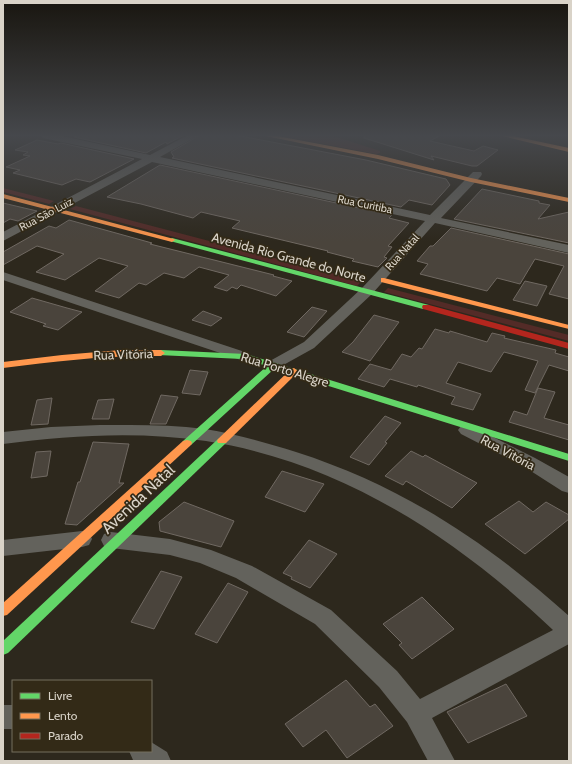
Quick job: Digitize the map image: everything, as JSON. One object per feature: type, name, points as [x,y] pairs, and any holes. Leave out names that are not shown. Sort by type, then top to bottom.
[{"type":"street","name":"Rua São Luiz","points":[[3,237],[128,171]]},
{"type":"street","name":"Rua Curitiba","points":[[210,171],[569,249]]},
{"type":"street","points":[[444,171],[569,194]]},
{"type":"street","points":[[453,171],[569,200]]},
{"type":"street","name":"Rua Natal","points":[[273,365],[309,345],[367,291],[375,277],[474,177]]},
{"type":"street","name":"Avenida Rio Grande do Norte","points":[[3,196],[367,291],[569,346]]},
{"type":"street","points":[[56,197],[87,205]]},
{"type":"street","name":"Rua Porto Alegre","points":[[3,276],[243,356],[569,458]]},
{"type":"street","name":"Avenida Rio Grande do Norte","points":[[375,277],[569,328]]},
{"type":"street","name":"Rua Natal","points":[[294,371],[309,345]]},
{"type":"street","name":"Rua Vitória","points":[[3,364],[71,356],[114,354],[157,353],[243,356]]},
{"type":"street","name":"Avenida Natal","points":[[3,611],[273,365]]},
{"type":"street","name":"Avenida Natal","points":[[3,650],[294,371]]},
{"type":"street","name":"Rua Vitória","points":[[446,419],[529,462],[569,486]]},
{"type":"street","points":[[3,438],[54,432],[95,430],[129,430],[197,434],[224,439],[296,458],[330,470],[398,501],[433,520],[467,543],[501,569],[536,598],[569,632],[416,714]]},
{"type":"street","points":[[3,548],[81,539],[116,540],[170,547],[204,556],[244,572],[282,592],[322,617],[388,679],[416,714],[442,761]]},
{"type":"street","points":[[144,752],[158,761]]},
{"type":"shaded area","points":[[3,188],[54,201],[49,204],[3,192]]},
{"type":"shaded area","points":[[76,206],[362,281],[357,286],[70,209]]},
{"type":"shaded area","points":[[388,288],[569,335],[569,341],[384,292]]},
{"type":"building","points":[[18,171],[112,171],[90,182],[76,179],[62,185],[13,173]]},
{"type":"building","points":[[151,171],[186,171],[392,215],[389,218],[409,223],[388,246],[392,247],[384,257],[387,258],[378,267],[352,261],[354,259],[327,252],[328,251],[232,228],[240,221],[201,212],[193,218],[141,204],[107,197]]},
{"type":"building","points":[[231,171],[411,171],[446,179],[450,185],[432,205],[409,200],[401,207]]},
{"type":"building","points":[[482,189],[539,201],[539,203],[550,205],[538,219],[569,212],[569,243],[454,219]]},
{"type":"building","points":[[3,203],[37,211],[18,221],[10,219],[3,223]]},
{"type":"building","points":[[69,220],[152,243],[150,244],[274,275],[273,276],[292,281],[276,296],[241,285],[237,289],[232,287],[227,291],[214,287],[229,275],[199,267],[184,278],[164,273],[146,285],[139,283],[119,298],[95,291],[128,266],[99,258],[65,280],[36,272],[64,254],[37,246],[3,265],[3,252],[49,226],[56,228]]},
{"type":"building","points":[[451,228],[569,254],[569,299],[549,294],[564,266],[535,259],[520,284],[497,278],[487,291],[420,274],[428,264],[417,261],[430,246],[433,246]]},
{"type":"building","points":[[525,281],[547,286],[537,306],[513,300]]},
{"type":"building","points":[[32,298],[82,312],[58,330],[43,326],[46,324],[10,312]]},
{"type":"building","points":[[312,307],[327,311],[304,337],[287,332]]},
{"type":"building","points":[[203,311],[222,318],[211,326],[192,320]]},
{"type":"building","points":[[374,315],[399,322],[370,361],[342,352],[353,342]]},
{"type":"building","points":[[435,329],[449,333],[450,331],[487,342],[492,333],[505,336],[504,338],[556,350],[555,353],[569,357],[569,371],[549,365],[535,393],[525,390],[538,361],[504,352],[491,372],[458,362],[446,383],[481,394],[473,410],[451,404],[455,397],[418,385],[417,387],[390,379],[384,387],[358,379],[370,364],[391,370],[402,354],[411,357],[419,348],[422,349]]},
{"type":"building","points":[[190,370],[208,372],[200,395],[182,393]]},
{"type":"building","points":[[538,388],[555,392],[544,418],[569,425],[569,440],[509,422],[514,411],[527,415]]},
{"type":"building","points":[[161,395],[178,397],[166,424],[150,424]]},
{"type":"building","points":[[52,398],[48,424],[31,425],[37,400]]},
{"type":"building","points":[[114,399],[109,419],[92,419],[98,400]]},
{"type":"building","points":[[385,416],[401,423],[385,442],[387,443],[369,465],[350,457]]},
{"type":"building","points":[[93,442],[129,444],[119,483],[124,483],[77,525],[65,524],[78,482],[80,482]]},
{"type":"building","points":[[51,451],[47,476],[31,478],[36,452]]},
{"type":"building","points":[[411,451],[423,457],[425,455],[477,483],[452,508],[406,481],[403,485],[385,476]]},
{"type":"building","points":[[282,471],[324,484],[305,512],[265,497]]},
{"type":"building","points":[[519,501],[533,512],[546,502],[569,515],[569,519],[525,554],[485,524]]},
{"type":"building","points":[[184,502],[234,521],[221,547],[160,531],[159,522]]},
{"type":"building","points":[[309,540],[337,554],[310,588],[291,579],[292,577],[283,573]]},
{"type":"building","points":[[161,571],[182,577],[154,629],[131,622]]},
{"type":"building","points":[[228,583],[248,592],[217,643],[195,634]]},
{"type":"building","points":[[422,597],[454,629],[412,659],[399,645],[402,643],[383,624]]},
{"type":"building","points":[[346,680],[370,707],[375,704],[393,726],[347,758],[326,730],[303,747],[285,724]]},
{"type":"building","points":[[506,684],[527,716],[468,743],[447,712]]},
{"type":"traffic: fast","points":[[172,240],[426,307]]},
{"type":"traffic: fast","points":[[161,353],[243,356],[569,458]]},
{"type":"traffic: fast","points":[[187,443],[273,365]]},
{"type":"traffic: fast","points":[[3,649],[222,441]]},
{"type":"traffic: slow","points":[[433,171],[569,200]]},
{"type":"traffic: slow","points":[[3,196],[172,240]]},
{"type":"traffic: slow","points":[[384,280],[569,327]]},
{"type":"traffic: slow","points":[[3,365],[102,354],[161,353]]},
{"type":"traffic: slow","points":[[222,441],[294,371]]},
{"type":"traffic: slow","points":[[3,611],[187,443]]},
{"type":"traffic: jam","points":[[426,307],[569,346]]}]
